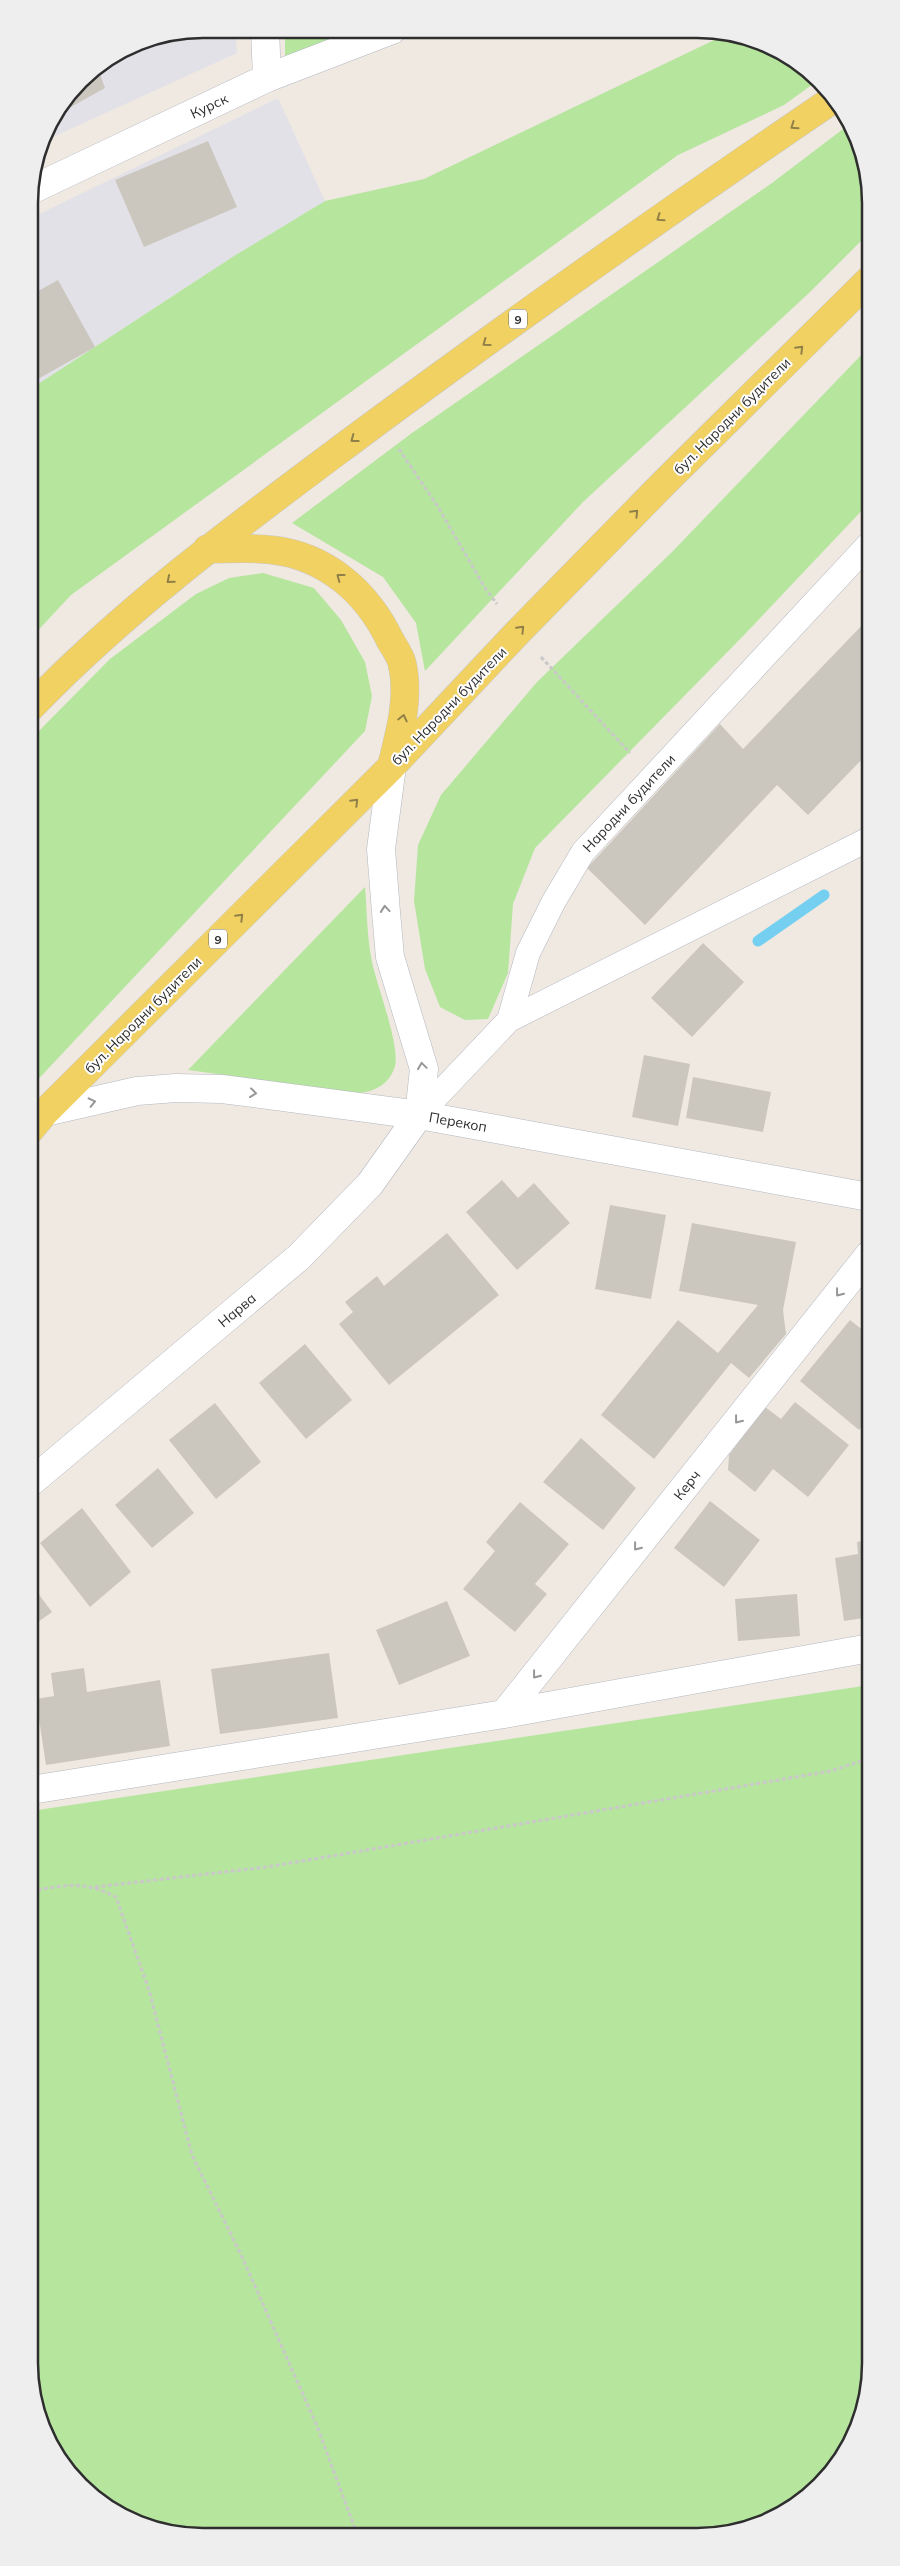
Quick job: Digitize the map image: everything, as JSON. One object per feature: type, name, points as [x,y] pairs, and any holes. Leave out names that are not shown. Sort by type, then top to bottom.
[{"type":"main road","name":"9","points":[[38,700],[72,664],[207,549],[378,421],[612,252],[828,102]]},
{"type":"main road","name":"бул. Народни будители","points":[[38,1121],[392,766],[518,632],[664,483],[862,288]]},
{"type":"main road","points":[[207,549],[272,550],[306,558],[338,575],[366,599],[402,663],[405,710],[392,766]]},
{"type":"street","points":[[265,38],[267,78]]},
{"type":"street","name":"Курск","points":[[39,186],[267,78],[371,38]]},
{"type":"street","points":[[392,766],[381,850],[390,957],[424,1069],[419,1114]]},
{"type":"street","name":"Перекоп","points":[[38,1121],[137,1091],[176,1088],[222,1089],[419,1114],[862,1197]]},
{"type":"street","name":"Нарва","points":[[38,1476],[299,1257],[370,1184],[419,1114]]},
{"type":"street","name":"Керч","points":[[504,1714],[862,1264]]},
{"type":"street","points":[[38,1789],[504,1714],[862,1649]]},
{"type":"lane","name":"Народни будители","points":[[419,1114],[509,1020],[528,953],[554,900],[583,852],[862,551]]},
{"type":"lane","points":[[509,1020],[862,843]]},
{"type":"path","points":[[38,1890],[70,1885],[95,1886],[267,1867],[831,1772],[862,1761]]},
{"type":"path","points":[[95,1886],[116,1897],[149,1990],[192,2155],[242,2258],[317,2426],[356,2528]]},
{"type":"shaded area","points":[[236,38],[237,53],[50,138],[65,111],[94,78],[111,65],[139,50],[181,39]]},
{"type":"shaded area","points":[[278,98],[325,201],[234,256],[38,384],[38,215]]},
{"type":"green space","points":[[285,38],[344,38],[285,61]]},
{"type":"green space","points":[[716,39],[740,43],[761,50],[798,72],[812,85],[784,105],[678,155],[71,595],[38,630],[38,384],[234,256],[325,201],[424,179]]},
{"type":"green space","points":[[844,128],[854,149],[859,170],[862,192],[862,240],[809,293],[583,502],[425,671],[416,623],[383,577],[292,523],[412,433],[772,183]]},
{"type":"green space","points":[[862,354],[862,510],[746,633],[535,848],[513,904],[508,973],[488,1019],[465,1020],[440,1007],[425,969],[414,901],[418,845],[441,795],[537,682],[672,552]]},
{"type":"green space","points":[[263,573],[314,588],[341,620],[365,662],[372,696],[365,731],[38,1079],[38,732],[110,659],[196,594],[229,578]]},
{"type":"green space","points":[[365,887],[370,953],[391,1030],[396,1056],[395,1066],[389,1078],[375,1089],[358,1093],[188,1070]]},
{"type":"green space","points":[[862,1686],[862,2374],[857,2406],[850,2427],[835,2455],[822,2472],[789,2501],[761,2516],[730,2525],[698,2528],[181,2527],[149,2520],[111,2501],[94,2488],[65,2455],[46,2417],[39,2385],[38,1810]]},
{"type":"building","points":[[100,74],[105,88],[66,110],[86,86]]},
{"type":"building","points":[[208,141],[237,207],[144,247],[115,180]]},
{"type":"building","points":[[58,280],[95,347],[38,379],[38,291]]},
{"type":"building","points":[[862,625],[862,759],[808,815],[777,785],[645,925],[587,868],[720,724],[743,749]]},
{"type":"building","points":[[703,943],[744,982],[692,1037],[651,998]]},
{"type":"building","points":[[644,1055],[690,1064],[678,1126],[632,1117]]},
{"type":"building","points":[[693,1077],[771,1092],[763,1132],[686,1118]]},
{"type":"building","points":[[502,1180],[518,1198],[534,1183],[570,1223],[517,1270],[466,1212]]},
{"type":"building","points":[[610,1205],[666,1215],[651,1299],[595,1289]]},
{"type":"building","points":[[692,1223],[796,1242],[783,1310],[786,1334],[749,1378],[731,1363],[654,1459],[601,1415],[678,1320],[718,1353],[758,1305],[679,1291]]},
{"type":"building","points":[[447,1233],[499,1295],[389,1385],[339,1324],[353,1312],[345,1302],[377,1276],[384,1286]]},
{"type":"building","points":[[850,1320],[862,1329],[862,1426],[859,1430],[800,1381]]},
{"type":"building","points":[[305,1344],[352,1400],[306,1439],[259,1383]]},
{"type":"building","points":[[795,1402],[849,1445],[808,1497],[773,1469],[755,1492],[728,1470],[729,1455],[765,1407],[781,1419]]},
{"type":"building","points":[[215,1403],[261,1462],[216,1499],[169,1440]]},
{"type":"building","points":[[581,1438],[636,1488],[603,1530],[543,1482]]},
{"type":"building","points":[[158,1468],[194,1513],[152,1548],[115,1505]]},
{"type":"building","points":[[710,1501],[760,1540],[724,1587],[674,1548]]},
{"type":"building","points":[[520,1502],[569,1544],[535,1584],[547,1594],[515,1632],[463,1589],[495,1551],[486,1542]]},
{"type":"building","points":[[82,1508],[131,1572],[90,1607],[40,1543]]},
{"type":"building","points":[[862,1541],[862,1618],[844,1621],[835,1558],[858,1554],[857,1542]]},
{"type":"building","points":[[38,1593],[52,1612],[38,1622]]},
{"type":"building","points":[[797,1594],[800,1636],[738,1641],[735,1599]]},
{"type":"building","points":[[447,1601],[470,1656],[399,1685],[376,1630]]},
{"type":"building","points":[[329,1653],[338,1718],[220,1734],[211,1669]]},
{"type":"building","points":[[84,1668],[87,1692],[160,1680],[170,1746],[46,1765],[38,1712],[38,1699],[54,1696],[51,1673]]},
{"type":"waterway","points":[[758,941],[824,895]]}]
